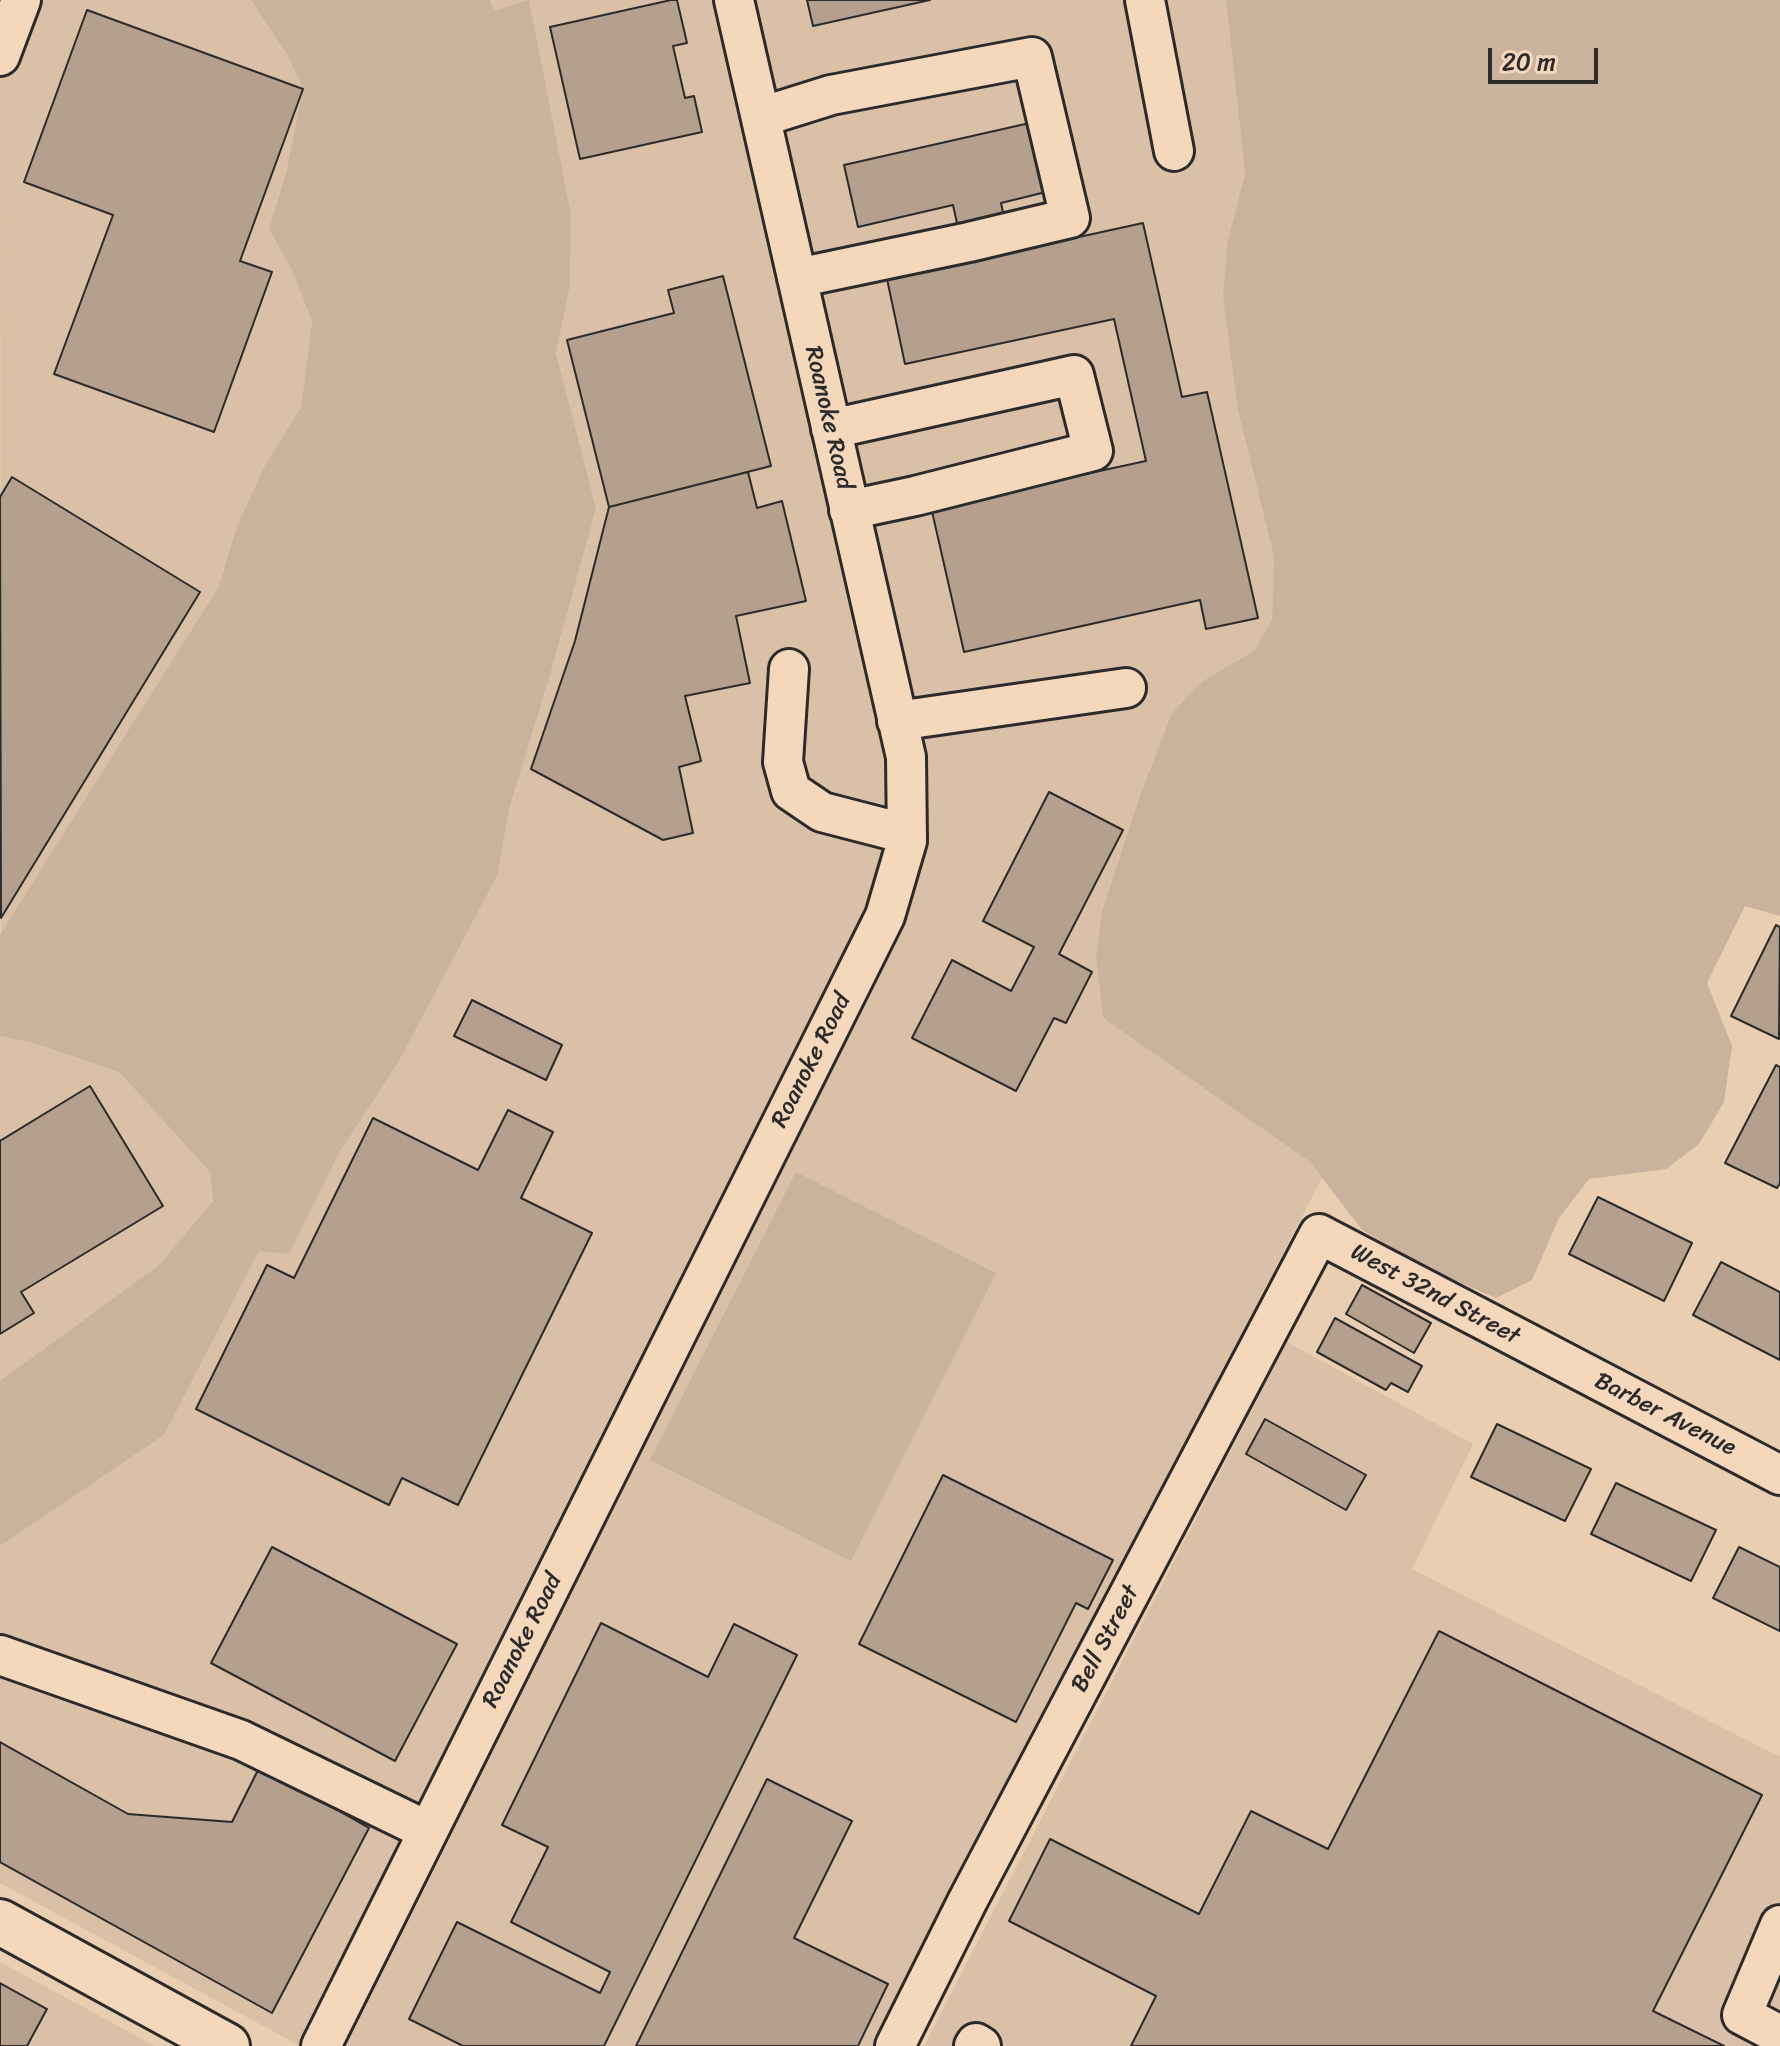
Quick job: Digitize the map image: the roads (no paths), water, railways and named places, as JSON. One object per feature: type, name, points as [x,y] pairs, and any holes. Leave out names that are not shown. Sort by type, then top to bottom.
[{"type":"main road","points":[[0,1922],[227,2046]]},
{"type":"street","points":[[0,56],[21,0]]},
{"type":"street","name":"Roanoke Road","points":[[321,2046],[885,916],[907,841],[906,757],[734,0]]},
{"type":"street","points":[[1145,0],[1174,151]]},
{"type":"street","points":[[761,117],[831,95],[1032,57],[1070,218],[797,278]]},
{"type":"street","points":[[831,429],[1074,375],[1093,451],[849,510]]},
{"type":"street","points":[[789,669],[783,762],[791,791],[822,812],[907,834]]},
{"type":"street","points":[[897,721],[1126,688]]},
{"type":"street","name":"West 32nd Street","points":[[1319,1234],[1551,1356]]},
{"type":"street","name":"Bell Street","points":[[895,2046],[968,1900],[1319,1234]]},
{"type":"street","name":"Barber Avenue","points":[[1551,1356],[1780,1475]]},
{"type":"street","points":[[0,1655],[241,1740],[428,1831]]},
{"type":"street","points":[[1780,1925],[1742,2015],[1780,2035]]},
{"type":"street","points":[[974,2046],[976,2043],[981,2046]]}]
